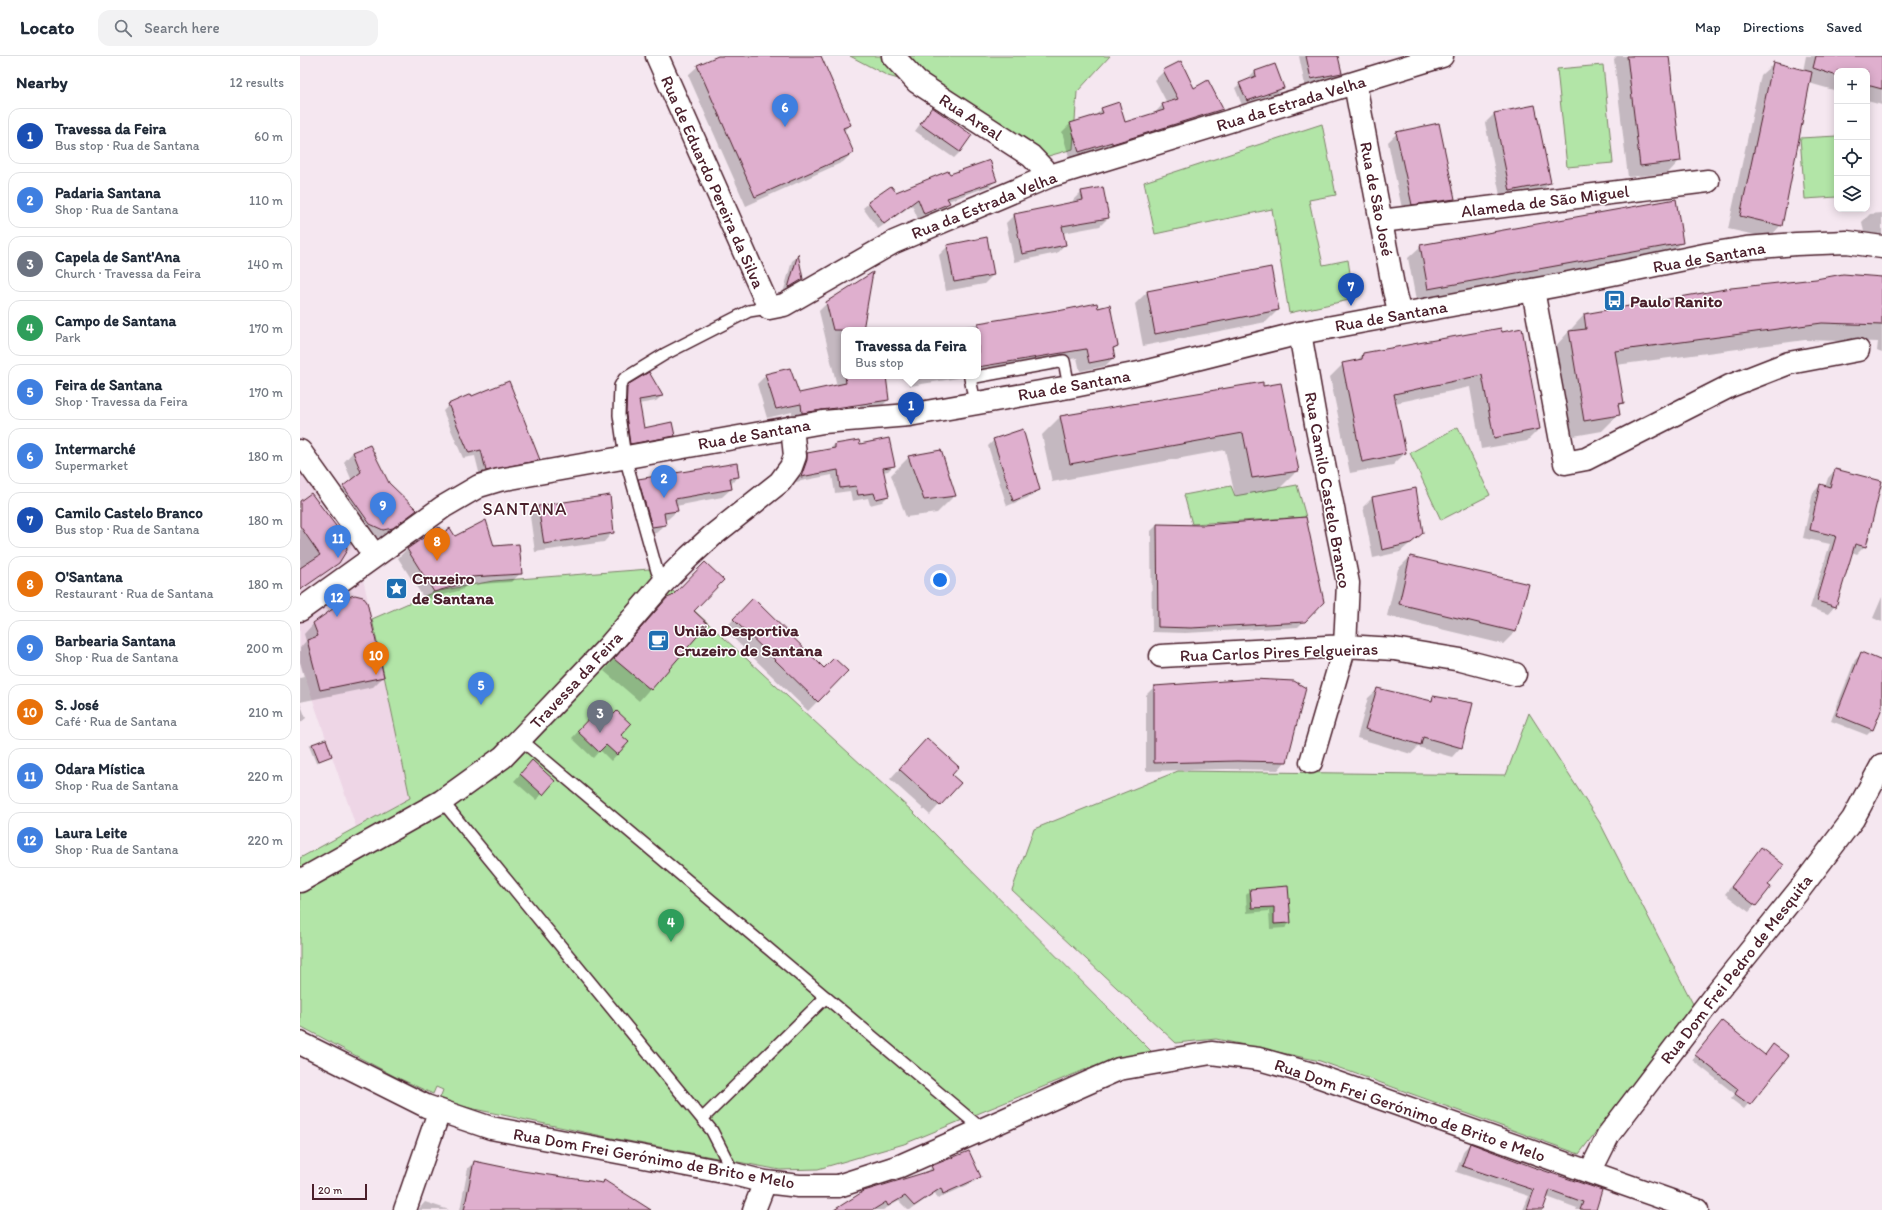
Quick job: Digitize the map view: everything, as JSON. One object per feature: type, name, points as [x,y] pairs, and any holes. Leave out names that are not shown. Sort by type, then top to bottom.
[{"type":"street","name":"Rua de Eduardo Pereira da Silva","points":[[657,56],[769,308]]},
{"type":"street","name":"Rua Areal","points":[[893,56],[917,82],[1031,156],[1050,176]]},
{"type":"street","name":"Rua da Estrada Velha","points":[[769,308],[784,305],[894,242],[1050,176],[1355,84],[1442,56]]},
{"type":"street","name":"Rua de São José","points":[[1355,84],[1400,314]]},
{"type":"street","name":"Alameda de São Miguel","points":[[1381,220],[1708,181]]},
{"type":"street","name":"Rua de Santana","points":[[300,610],[430,515],[479,486],[511,477],[823,422],[909,415],[1069,387],[1144,372],[1300,333],[1533,290],[1746,248],[1847,242],[1882,247]]},
{"type":"street","points":[[1533,290],[1565,463],[1586,459],[1730,386],[1789,362],[1858,350]]},
{"type":"street","name":"Rua Camilo Castelo Branco","points":[[1300,333],[1319,439],[1348,583],[1345,646],[1311,762]]},
{"type":"street","name":"Travessa da Feira","points":[[300,881],[442,801],[503,757],[609,646],[663,583],[712,536],[780,482],[791,467],[795,456],[792,427]]},
{"type":"street","points":[[300,451],[375,556]]},
{"type":"street","points":[[300,461],[323,484]]},
{"type":"street","name":"Rua Carlos Pires Felgueiras","points":[[1161,656],[1345,646],[1394,649],[1461,660],[1515,674]]},
{"type":"street","name":"Rua Dom Frei Pedro de Mesquita","points":[[1590,1172],[1609,1134],[1717,992],[1800,889],[1852,819],[1882,765]]},
{"type":"street","name":"Rua Dom Frei Gerónimo de Brito e Melo","points":[[300,1043],[439,1112],[491,1128],[734,1174],[764,1182],[799,1186],[838,1186],[900,1166],[1119,1069],[1211,1053],[1259,1060],[1309,1073],[1697,1210]]},
{"type":"street","points":[[405,1210],[439,1112]]},
{"type":"street","points":[[754,1210],[764,1182]]},
{"type":"lane","name":"Rua da Estrada Velha","points":[[625,457],[619,415],[620,386],[624,379],[665,354],[749,311],[769,308]]},
{"type":"lane","points":[[625,457],[657,571],[663,583]]},
{"type":"lane","points":[[520,739],[983,1130]]},
{"type":"lane","points":[[442,801],[712,1131],[734,1174]]},
{"type":"lane","points":[[702,1119],[826,997]]},
{"type":"shaded area","points":[[300,463],[373,555],[300,608]]},
{"type":"shaded area","points":[[361,569],[410,798],[356,827],[300,662],[300,612]]},
{"type":"green space","points":[[850,56],[1110,56],[1077,92],[1073,149],[1038,159],[933,89],[888,76]]},
{"type":"green space","points":[[1603,65],[1613,163],[1567,167],[1557,69]]},
{"type":"green space","points":[[1322,124],[1336,195],[1309,200],[1323,265],[1348,260],[1354,299],[1289,313],[1272,209],[1155,234],[1144,182]]},
{"type":"green space","points":[[1834,136],[1834,197],[1805,199],[1800,138]]},
{"type":"green space","points":[[1458,427],[1490,495],[1441,520],[1410,453]]},
{"type":"green space","points":[[1297,485],[1306,517],[1192,524],[1184,495],[1231,486],[1235,496]]},
{"type":"green space","points":[[649,569],[913,812],[1152,1052],[1089,1068],[904,1144],[818,1169],[780,1170],[607,1137],[460,1106],[440,1098],[443,1090],[436,1087],[433,1094],[394,1076],[300,1026],[300,858],[410,798],[372,619],[434,592],[493,581]]},
{"type":"green space","points":[[1529,713],[1600,823],[1693,1004],[1579,1154],[1320,1061],[1216,1039],[1176,1043],[1012,890],[1034,829],[1178,771],[1506,775]]},
{"type":"building","points":[[718,56],[821,56],[851,125],[843,128],[854,153],[755,197],[697,65]]},
{"type":"building","points":[[1306,56],[1338,56],[1342,73],[1311,79]]},
{"type":"building","points":[[1627,56],[1669,56],[1681,161],[1640,166]]},
{"type":"building","points":[[1816,56],[1882,56],[1882,89],[1870,86],[1870,68],[1834,68],[1834,75],[1813,68]]},
{"type":"building","points":[[1181,61],[1194,88],[1208,80],[1223,109],[1112,144],[1112,142],[1079,152],[1070,123],[1103,113],[1101,108],[1119,102],[1125,122],[1164,110],[1162,104],[1178,99],[1163,70]]},
{"type":"building","points":[[1773,62],[1812,72],[1782,226],[1740,216]]},
{"type":"building","points":[[1275,64],[1284,88],[1247,101],[1239,83],[1256,76],[1255,71]]},
{"type":"building","points":[[1535,105],[1551,183],[1510,191],[1494,113]]},
{"type":"building","points":[[932,107],[972,135],[960,152],[920,124]]},
{"type":"building","points":[[1439,123],[1455,199],[1412,205],[1396,132]]},
{"type":"building","points":[[990,160],[997,181],[947,198],[950,203],[924,214],[918,199],[884,224],[868,202],[891,186],[896,192],[948,171],[950,174]]},
{"type":"building","points":[[1103,187],[1109,218],[1062,226],[1066,245],[1022,254],[1014,214],[1083,200],[1081,191]]},
{"type":"building","points":[[1676,199],[1683,243],[1428,289],[1420,245]]},
{"type":"building","points":[[987,237],[994,275],[954,282],[947,245]]},
{"type":"building","points":[[798,254],[803,279],[788,288]]},
{"type":"building","points":[[1271,267],[1279,310],[1155,334],[1147,291]]},
{"type":"building","points":[[873,272],[864,327],[841,327],[841,330],[833,330],[826,302]]},
{"type":"building","points":[[1843,274],[1882,277],[1882,325],[1822,323],[1615,351],[1624,403],[1618,404],[1620,415],[1584,421],[1569,331],[1586,329],[1584,314],[1731,288],[1816,279]]},
{"type":"building","points":[[1097,303],[1098,308],[1110,305],[1118,346],[1113,348],[1115,358],[1089,363],[1086,349],[981,366],[981,327],[978,327],[978,323],[1058,311]]},
{"type":"building","points":[[1501,328],[1502,332],[1522,328],[1540,429],[1494,438],[1482,375],[1394,394],[1406,453],[1362,462],[1342,363],[1362,359],[1363,353]]},
{"type":"building","points":[[790,368],[799,393],[846,383],[845,379],[886,379],[889,400],[802,413],[801,404],[776,409],[765,374]]},
{"type":"building","points":[[649,372],[663,396],[639,400],[644,428],[672,422],[675,436],[630,444],[626,415],[627,388],[629,384]]},
{"type":"building","points":[[509,381],[540,460],[486,471],[481,450],[469,453],[448,404],[471,394],[472,396]]},
{"type":"building","points":[[1263,382],[1263,386],[1281,383],[1299,471],[1252,478],[1243,433],[1070,464],[1060,416]]},
{"type":"building","points":[[1023,429],[1040,490],[1013,501],[993,439]]},
{"type":"building","points":[[889,438],[895,466],[883,468],[889,496],[876,499],[874,493],[858,495],[856,486],[840,488],[838,470],[801,477],[807,460],[807,453],[835,448],[835,444],[859,440],[860,444]]},
{"type":"building","points":[[370,445],[389,483],[417,510],[393,528],[383,530],[370,524],[343,486],[361,472],[353,452]]},
{"type":"building","points":[[941,450],[956,496],[924,500],[908,456]]},
{"type":"building","points":[[737,463],[739,477],[730,478],[732,489],[675,499],[678,511],[664,513],[666,525],[652,527],[638,479]]},
{"type":"building","points":[[1835,469],[1882,481],[1866,547],[1855,544],[1836,607],[1817,601],[1836,536],[1810,530],[1820,484],[1830,487]]},
{"type":"building","points":[[1416,488],[1423,533],[1411,543],[1382,550],[1372,497]]},
{"type":"building","points":[[311,493],[345,538],[347,550],[339,563],[300,590],[300,568],[320,555],[300,526],[300,501]]},
{"type":"building","points":[[610,495],[614,533],[544,544],[538,506]]},
{"type":"building","points":[[1306,517],[1324,602],[1305,622],[1191,628],[1158,627],[1157,524],[1203,525]]},
{"type":"building","points":[[486,520],[494,546],[519,544],[522,574],[471,577],[472,581],[434,592],[407,549],[439,527],[443,533],[450,528],[455,536]]},
{"type":"building","points":[[1410,556],[1529,584],[1516,632],[1399,604]]},
{"type":"building","name":"União Desportiva Cruzeiro de Santana","points":[[705,562],[724,580],[694,611],[708,624],[651,690],[614,659],[667,598],[672,596]]},
{"type":"building","points":[[355,595],[363,597],[367,602],[384,677],[320,690],[307,640],[318,636],[313,623],[351,596]]},
{"type":"building","points":[[753,598],[824,668],[834,658],[848,671],[818,702],[733,619]]},
{"type":"building","points":[[1861,652],[1882,661],[1882,708],[1873,730],[1836,715]]},
{"type":"building","points":[[1253,679],[1294,681],[1306,688],[1287,762],[1237,761],[1154,763],[1154,686]]},
{"type":"building","points":[[1377,688],[1432,701],[1433,696],[1473,703],[1462,748],[1423,737],[1421,745],[1365,729]]},
{"type":"building","points":[[596,711],[607,721],[617,711],[631,724],[621,735],[629,742],[617,755],[606,745],[599,752],[577,731]]},
{"type":"building","points":[[927,738],[959,767],[952,775],[961,783],[940,806],[899,769]]},
{"type":"building","points":[[326,739],[332,756],[319,761],[312,744]]},
{"type":"building","points":[[532,760],[555,781],[543,795],[520,774]]},
{"type":"building","points":[[1761,847],[1784,865],[1768,885],[1771,887],[1756,906],[1731,887]]},
{"type":"building","points":[[1288,886],[1291,923],[1274,924],[1274,907],[1252,908],[1250,889]]},
{"type":"building","points":[[1722,1021],[1765,1055],[1773,1044],[1789,1056],[1750,1105],[1735,1094],[1738,1089],[1695,1055]]},
{"type":"building","points":[[1470,1143],[1533,1167],[1602,1190],[1596,1210],[1580,1210],[1583,1202],[1550,1190],[1543,1210],[1527,1210],[1534,1190],[1462,1166]]},
{"type":"building","points":[[969,1151],[981,1177],[943,1194],[941,1188],[914,1206],[905,1196],[888,1206],[886,1202],[873,1210],[834,1210],[864,1191],[933,1170],[931,1166]]},
{"type":"building","points":[[474,1161],[522,1171],[603,1183],[604,1180],[651,1210],[464,1210]]},
{"type":"place","name":"Intermarché","points":[[785,127]]},
{"type":"place","name":"Paulo Ranito","points":[[1615,301]]},
{"type":"place","name":"Camilo Castelo Branco","points":[[1351,306]]},
{"type":"place","name":"Travessa da Feira","points":[[911,425]]},
{"type":"place","name":"Padaria Santana","points":[[664,498]]},
{"type":"place","name":"Barbearia Santana","points":[[383,525]]},
{"type":"place","name":"Odara Mística","points":[[338,558]]},
{"type":"place","name":"O'Santana","points":[[437,561]]},
{"type":"place","name":"Cruzeiro de Santana","points":[[396,588]]},
{"type":"place","name":"Laura Leite","points":[[337,617]]},
{"type":"place","name":"União Desportiva Cruzeiro de Santana","points":[[659,640]]},
{"type":"place","name":"S. José","points":[[376,675]]},
{"type":"place","name":"Feira de Santana","points":[[481,705]]},
{"type":"place","name":"Capela de Sant'Ana","points":[[600,733]]},
{"type":"place","name":"Campo de Santana","points":[[671,942]]},
{"type":"district","name":"SANTANA","points":[[525,509]]}]
